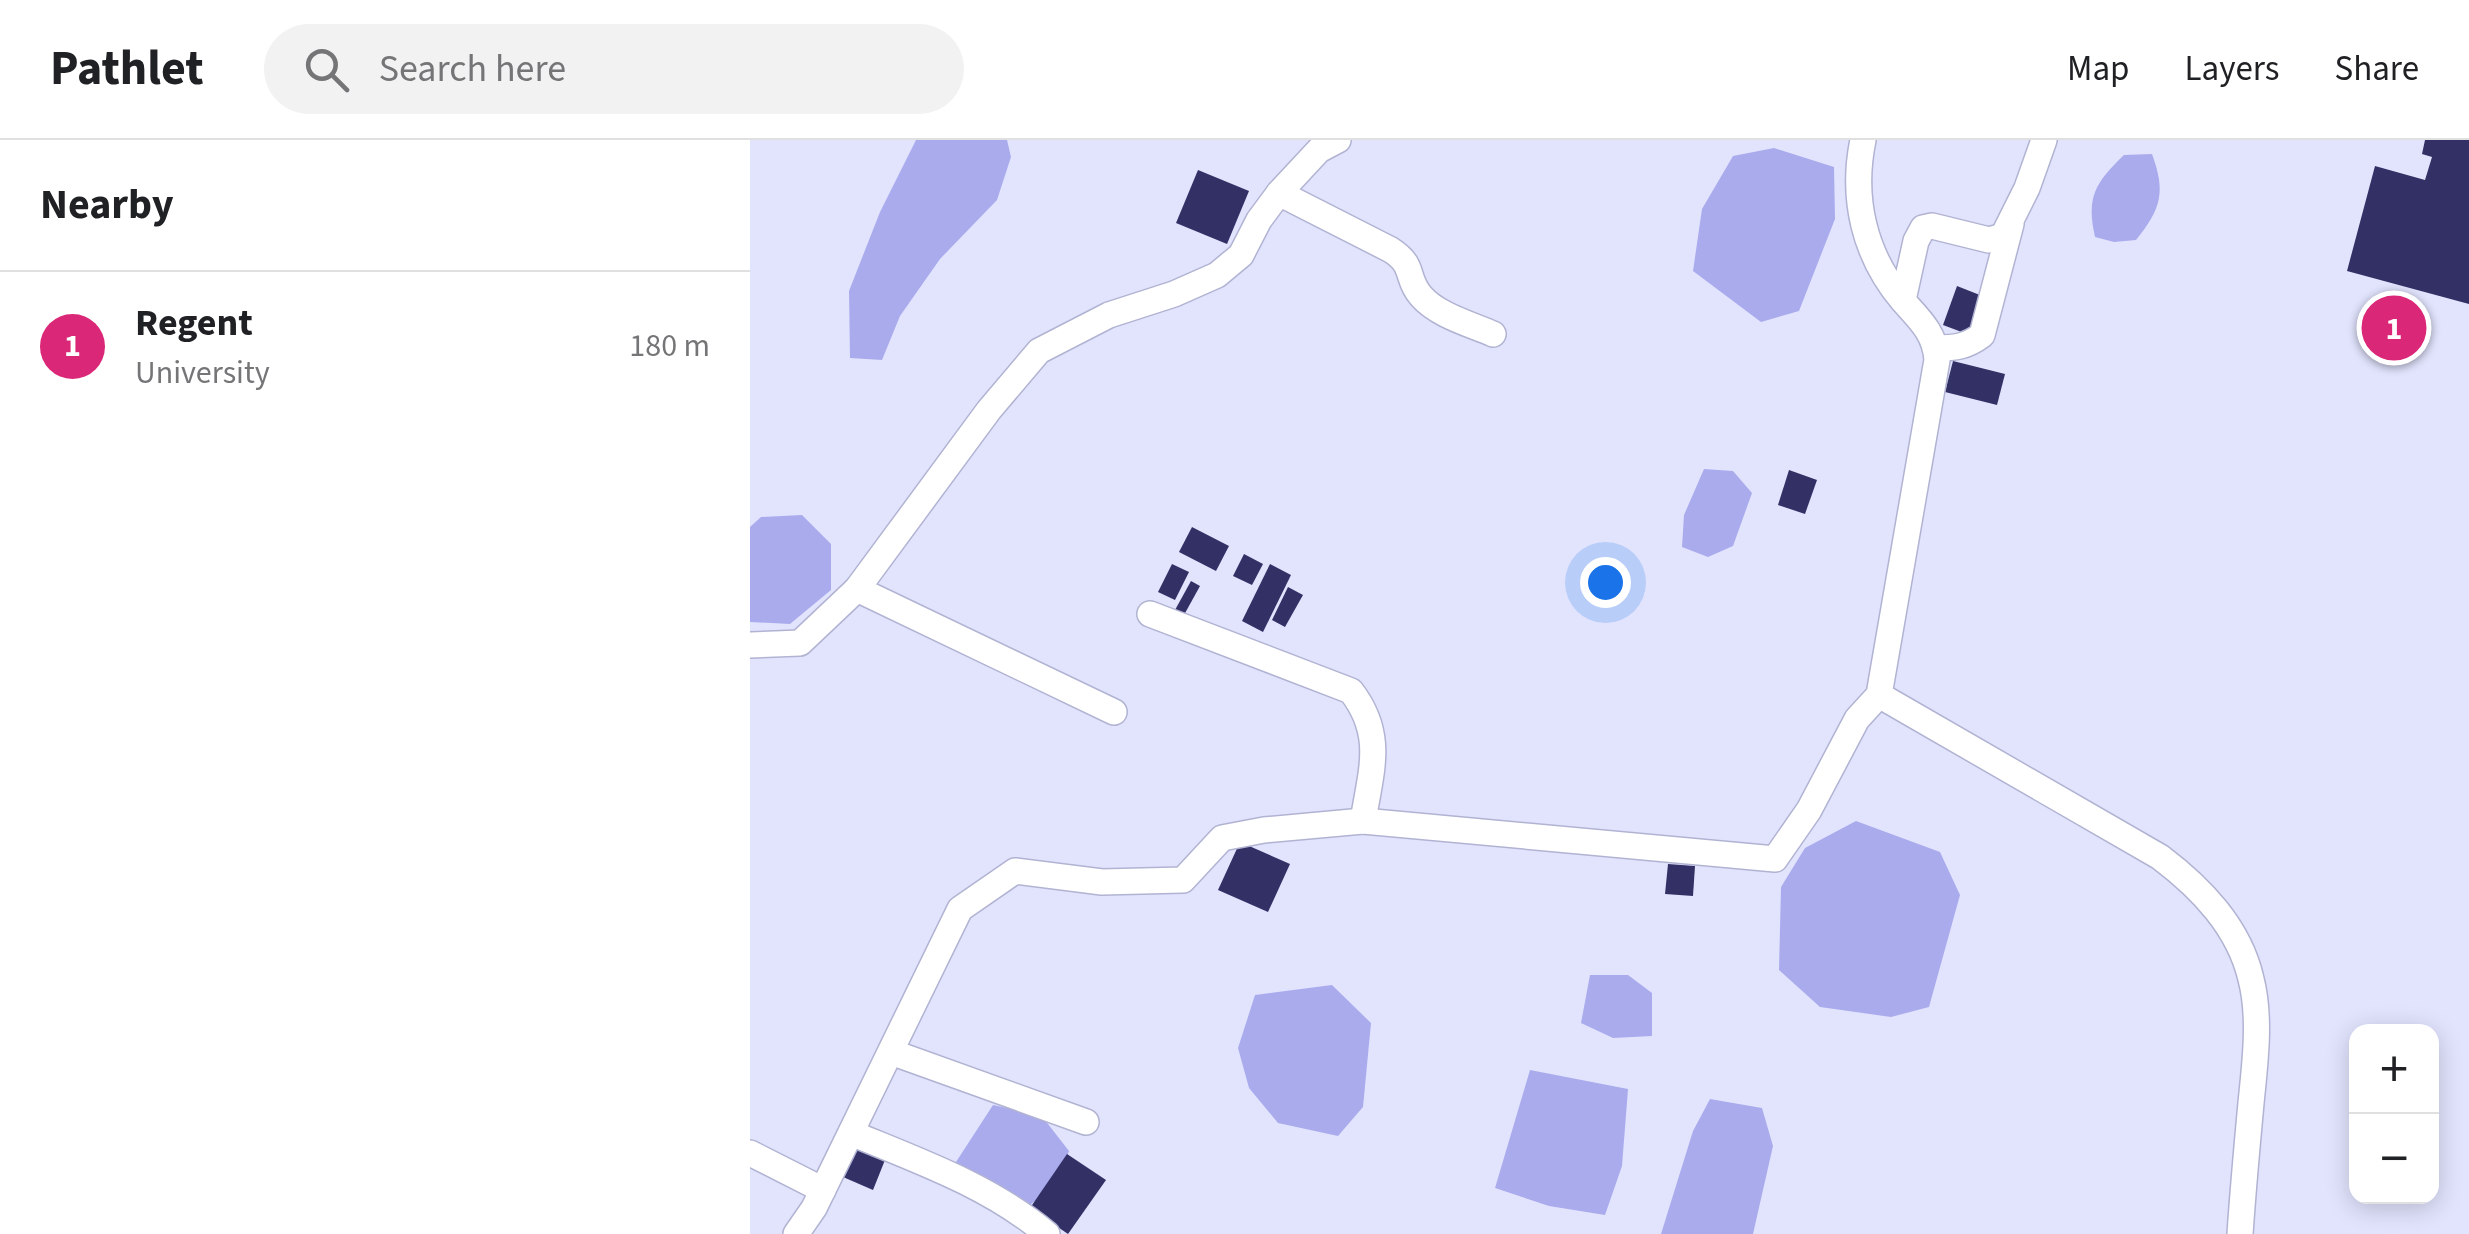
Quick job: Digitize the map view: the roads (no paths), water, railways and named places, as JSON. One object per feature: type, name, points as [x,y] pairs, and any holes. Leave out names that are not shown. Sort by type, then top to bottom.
[{"type":"street","points":[[750,644],[800,643],[857,590],[989,410],[1039,351],[1109,315],[1217,275],[1240,255],[1279,192],[1319,150],[1338,140]]},
{"type":"street","points":[[796,1234],[822,1190],[960,909],[1015,871],[1102,882],[1184,880],[1222,838],[1364,821],[1775,859],[1809,810],[1857,719],[1879,695],[1937,360],[1932,335],[1902,300],[1864,235],[1859,201],[1864,140]]},
{"type":"street","points":[[1936,348],[1957,348],[1982,335],[2012,223],[2044,140]]},
{"type":"street","points":[[1279,192],[1391,250],[1404,259],[1422,298],[1492,334]]},
{"type":"street","points":[[1902,300],[1916,241],[1923,228],[1932,226],[1989,240],[2003,236],[2012,223]]},
{"type":"street","points":[[857,590],[1114,712]]},
{"type":"street","points":[[1150,614],[1351,691],[1368,713],[1372,730],[1364,821]]},
{"type":"street","points":[[1879,695],[2160,858],[2188,878],[2212,903],[2237,943],[2251,978],[2256,1018],[2240,1234]]},
{"type":"street","points":[[890,1052],[1086,1122]]},
{"type":"street","points":[[850,1133],[960,1178],[1021,1212],[1047,1234]]},
{"type":"street","points":[[750,1153],[822,1190]]},
{"type":"water","points":[[916,140],[1007,140],[1011,157],[997,200],[940,259],[900,316],[882,360],[850,358],[849,291],[880,212]]},
{"type":"water","points":[[1774,148],[1834,167],[1835,219],[1799,311],[1761,322],[1693,271],[1702,209],[1733,156]]},
{"type":"water","points":[[2152,154],[2159,179],[2159,200],[2144,229],[2136,240],[2114,242],[2095,237],[2093,201],[2106,174],[2124,155]]},
{"type":"water","points":[[1704,469],[1733,471],[1752,493],[1733,546],[1708,557],[1682,547],[1684,515]]},
{"type":"water","points":[[802,515],[831,544],[831,590],[790,624],[750,622],[750,527],[761,517]]},
{"type":"water","points":[[1856,821],[1940,852],[1960,895],[1929,1007],[1891,1017],[1820,1007],[1779,970],[1781,887],[1805,848]]},
{"type":"water","points":[[1590,975],[1628,975],[1652,993],[1652,1036],[1613,1038],[1581,1023]]},
{"type":"water","points":[[1332,985],[1371,1023],[1363,1107],[1338,1136],[1278,1123],[1249,1088],[1238,1048],[1255,995]]},
{"type":"water","points":[[1530,1070],[1628,1089],[1622,1166],[1605,1215],[1549,1206],[1495,1188]]},
{"type":"water","points":[[1710,1099],[1762,1108],[1773,1146],[1753,1234],[1661,1234],[1693,1131]]},
{"type":"water","points":[[993,1105],[1041,1115],[1069,1151],[1058,1182],[1025,1209],[961,1190],[956,1162]]},
{"type":"place","name":"Regent","points":[[2394,328]]}]
